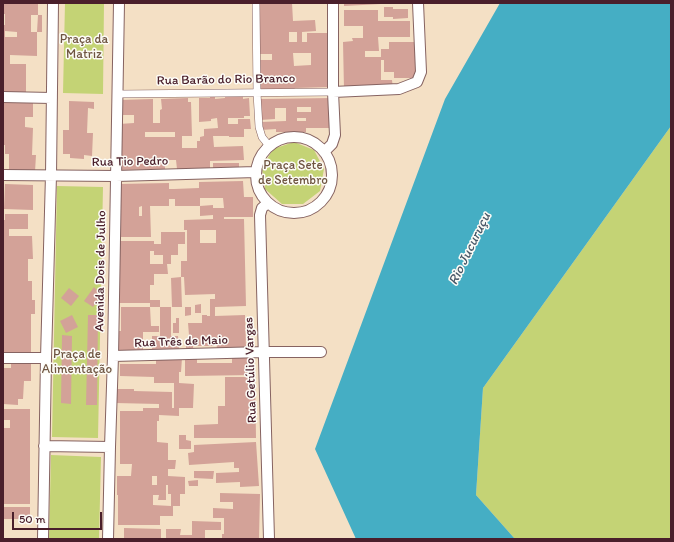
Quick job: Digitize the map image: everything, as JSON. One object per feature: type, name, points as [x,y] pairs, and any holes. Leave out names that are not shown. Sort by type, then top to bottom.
[{"type":"street","points":[[43,539],[51,175],[53,3]]},
{"type":"street","name":"Avenida Dois de Julho","points":[[108,539],[113,356],[119,3]]},
{"type":"street","points":[[256,3],[259,127],[262,137],[270,147]]},
{"type":"street","points":[[324,152],[332,144],[336,135],[333,92],[333,3]]},
{"type":"street","points":[[333,92],[399,89],[417,82],[421,72],[418,3]]},
{"type":"street","name":"Rua Barão do Rio Branco","points":[[118,94],[333,92]]},
{"type":"street","points":[[3,97],[52,98]]},
{"type":"street","points":[[294,137],[306,139],[315,144],[324,152],[329,161],[332,172],[331,184],[327,194],[320,203],[310,209],[300,212],[288,212],[278,209],[268,203],[261,194],[257,183],[256,172],[259,161],[265,151],[273,143],[294,137]]},
{"type":"street","name":"Rua Tio Pedro","points":[[3,175],[116,176],[256,172]]},
{"type":"street","name":"Rua Getúlio Vargas","points":[[268,203],[262,208],[260,215],[269,539]]},
{"type":"street","name":"Rua Três de Maio","points":[[113,356],[321,352]]},
{"type":"street","points":[[3,358],[46,358]]},
{"type":"street","points":[[44,446],[110,447]]},
{"type":"green space","name":"Praça da Matriz","points":[[65,3],[104,3],[103,94],[63,93]]},
{"type":"green space","points":[[671,126],[671,539],[515,539],[476,495],[483,388]]},
{"type":"green space","name":"Praça Sete de Setembro","points":[[294,142],[314,150],[324,169],[320,191],[303,204],[282,204],[265,189],[262,168],[273,149]]},
{"type":"green space","name":"Praça de Alimentação","points":[[57,186],[103,187],[98,438],[52,437]]},
{"type":"green space","points":[[51,455],[101,457],[99,539],[49,539]]},
{"type":"water","name":"Rio Jucuruçu","points":[[500,3],[671,3],[671,126],[483,388],[476,495],[515,539],[356,539],[315,449],[445,99]]},
{"type":"building","points":[[3,3],[38,3],[38,15],[31,15],[31,32],[37,32],[37,56],[10,55],[10,64],[26,64],[26,94],[3,93],[3,25],[5,25],[5,14],[3,14]],"holes":[[[5,31],[17,32],[17,37],[5,37]]]},
{"type":"building","points":[[258,3],[292,3],[293,21],[315,20],[316,31],[302,32],[302,42],[307,42],[307,33],[330,33],[331,87],[260,91],[259,60],[272,60],[272,54],[257,54]],"holes":[[[289,32],[297,32],[297,42],[289,42]],[[293,53],[311,53],[311,65],[294,66]]]},
{"type":"building","points":[[344,3],[380,3],[381,4],[344,6]]},
{"type":"building","points":[[384,7],[393,7],[393,9],[408,9],[408,18],[393,19],[393,17],[384,17]]},
{"type":"building","points":[[344,10],[378,10],[378,21],[410,21],[410,37],[378,37],[379,51],[365,51],[365,57],[381,57],[381,49],[389,49],[389,42],[418,42],[418,78],[394,78],[394,72],[384,72],[384,60],[381,60],[381,80],[392,80],[393,89],[344,89],[343,42],[353,41],[352,38],[363,38],[363,26],[344,26]]},
{"type":"building","points":[[38,15],[42,15],[42,32],[37,32]]},
{"type":"building","points":[[225,95],[243,95],[243,99],[249,98],[250,116],[244,116],[244,118],[228,118],[228,124],[238,124],[238,119],[250,119],[251,129],[244,129],[244,137],[213,136],[214,147],[243,146],[244,160],[210,161],[210,169],[169,172],[169,169],[177,169],[176,160],[165,160],[165,169],[120,170],[119,124],[134,123],[134,115],[121,115],[120,100],[153,99],[153,123],[160,123],[160,110],[162,109],[161,99],[188,98],[188,102],[191,102],[192,136],[182,136],[182,148],[197,148],[197,141],[200,141],[200,137],[204,136],[204,129],[218,128],[217,118],[211,119],[211,121],[199,122],[199,98],[210,98],[210,96],[215,96],[215,99],[225,98]],"holes":[[[145,132],[175,132],[175,137],[145,137]]]},
{"type":"building","points":[[333,98],[334,128],[306,128],[306,132],[276,132],[276,129],[261,130],[260,122],[286,121],[286,108],[275,108],[275,119],[260,120],[260,99]],"holes":[[[297,107],[311,107],[311,112],[297,112]],[[297,118],[306,118],[306,121],[297,121]]]},
{"type":"building","points":[[69,101],[94,102],[94,109],[88,108],[87,133],[93,133],[92,156],[84,155],[84,159],[70,158],[70,154],[63,154],[63,130],[69,130]]},
{"type":"building","points":[[3,103],[33,103],[33,117],[25,117],[25,127],[33,128],[32,155],[36,155],[35,172],[9,171],[9,154],[5,154],[5,145],[3,145]]},
{"type":"building","points":[[213,163],[239,163],[239,175],[213,175]]},
{"type":"building","points":[[243,181],[244,197],[253,197],[253,217],[224,217],[224,219],[244,219],[246,306],[215,307],[215,316],[245,315],[246,348],[217,348],[216,341],[214,341],[214,346],[193,346],[193,351],[186,352],[186,344],[192,343],[192,335],[189,335],[188,323],[202,323],[202,315],[210,316],[210,299],[215,299],[215,294],[185,295],[184,277],[181,277],[181,261],[187,261],[187,230],[184,230],[184,220],[213,219],[213,215],[200,216],[200,206],[175,206],[175,199],[169,199],[169,206],[150,206],[151,237],[118,237],[118,184],[169,183],[169,189],[174,189],[199,188],[199,182]],"holes":[[[200,198],[223,198],[224,208],[213,208],[213,205],[200,206]],[[142,206],[142,216],[139,216],[139,207]],[[200,230],[216,230],[216,243],[200,243]]]},
{"type":"building","points":[[5,184],[33,185],[33,210],[4,209]]},
{"type":"building","points":[[5,214],[28,214],[28,229],[9,229],[9,236],[32,236],[33,259],[28,259],[28,281],[32,281],[32,300],[35,300],[35,314],[31,314],[31,354],[3,354],[3,220],[5,220]]},
{"type":"building","points":[[161,232],[185,232],[185,244],[178,244],[178,255],[171,255],[171,264],[167,264],[168,274],[154,274],[154,285],[150,285],[150,300],[160,300],[160,307],[150,307],[150,303],[115,303],[117,241],[154,241],[154,244],[161,244]],"holes":[[[150,251],[154,251],[154,255],[163,255],[163,264],[150,264]]]},
{"type":"building","points":[[181,277],[182,307],[172,307],[171,278]]},
{"type":"building","points":[[94,287],[97,290],[99,299],[93,307],[84,301]]},
{"type":"building","points":[[69,288],[79,296],[71,306],[61,298]]},
{"type":"building","points":[[201,304],[201,313],[195,313],[195,305]]},
{"type":"building","points":[[121,307],[150,307],[151,326],[159,326],[159,332],[143,332],[143,350],[117,350],[117,331],[121,331]]},
{"type":"building","points":[[160,307],[171,307],[171,336],[178,336],[179,349],[152,350],[152,336],[160,336]]},
{"type":"building","points":[[185,307],[191,307],[191,315],[185,316]]},
{"type":"building","points":[[72,315],[78,327],[66,333],[60,321]]},
{"type":"building","points":[[88,315],[98,315],[97,405],[86,405]]},
{"type":"building","points":[[176,318],[179,318],[179,333],[173,333],[173,323],[176,323]]},
{"type":"building","points":[[62,335],[72,336],[71,404],[61,403]]},
{"type":"building","points":[[232,357],[253,357],[253,375],[185,376],[185,358],[197,358],[197,363],[232,363]]},
{"type":"building","points":[[156,358],[182,358],[181,372],[179,372],[179,383],[194,384],[193,408],[179,408],[179,416],[159,415],[159,421],[157,421],[157,442],[168,443],[168,460],[176,460],[175,469],[168,469],[168,476],[185,477],[185,494],[180,494],[180,506],[173,506],[173,516],[160,516],[160,525],[118,525],[117,476],[131,476],[132,464],[120,464],[120,411],[143,411],[143,408],[159,408],[159,404],[115,403],[115,389],[172,392],[172,408],[174,408],[174,383],[154,383],[154,377],[120,376],[120,364],[156,364]],"holes":[[[152,476],[157,476],[157,485],[152,485]],[[166,485],[168,485],[168,494],[171,494],[171,506],[153,505],[153,495],[159,495],[158,500],[166,500]]]},
{"type":"building","points":[[11,363],[31,363],[31,381],[24,381],[23,399],[18,399],[18,405],[3,404],[3,368],[11,368]]},
{"type":"building","points":[[225,377],[255,377],[256,438],[194,438],[194,425],[218,424],[218,406],[225,406]]},
{"type":"building","points":[[3,409],[30,409],[30,504],[3,504],[3,428],[10,428],[10,420],[3,420]]},
{"type":"building","points":[[179,435],[186,435],[186,440],[191,441],[191,449],[179,449]]},
{"type":"building","points":[[256,442],[259,486],[240,487],[240,482],[216,483],[216,473],[239,472],[239,468],[234,468],[234,462],[189,465],[188,453],[194,452],[194,445]]},
{"type":"building","points":[[194,471],[214,471],[213,479],[194,478]]},
{"type":"building","points":[[198,480],[198,486],[189,486],[188,481]]},
{"type":"building","points":[[220,493],[260,494],[259,539],[222,539],[222,534],[224,534],[224,518],[213,518],[213,508],[233,509],[233,502],[220,502]]},
{"type":"building","points":[[3,507],[30,507],[30,519],[3,519]]},
{"type":"building","points":[[192,521],[221,522],[221,530],[205,530],[205,539],[166,539],[166,529],[181,529],[180,535],[192,535]]},
{"type":"building","points":[[124,528],[161,529],[161,539],[124,539]]}]
